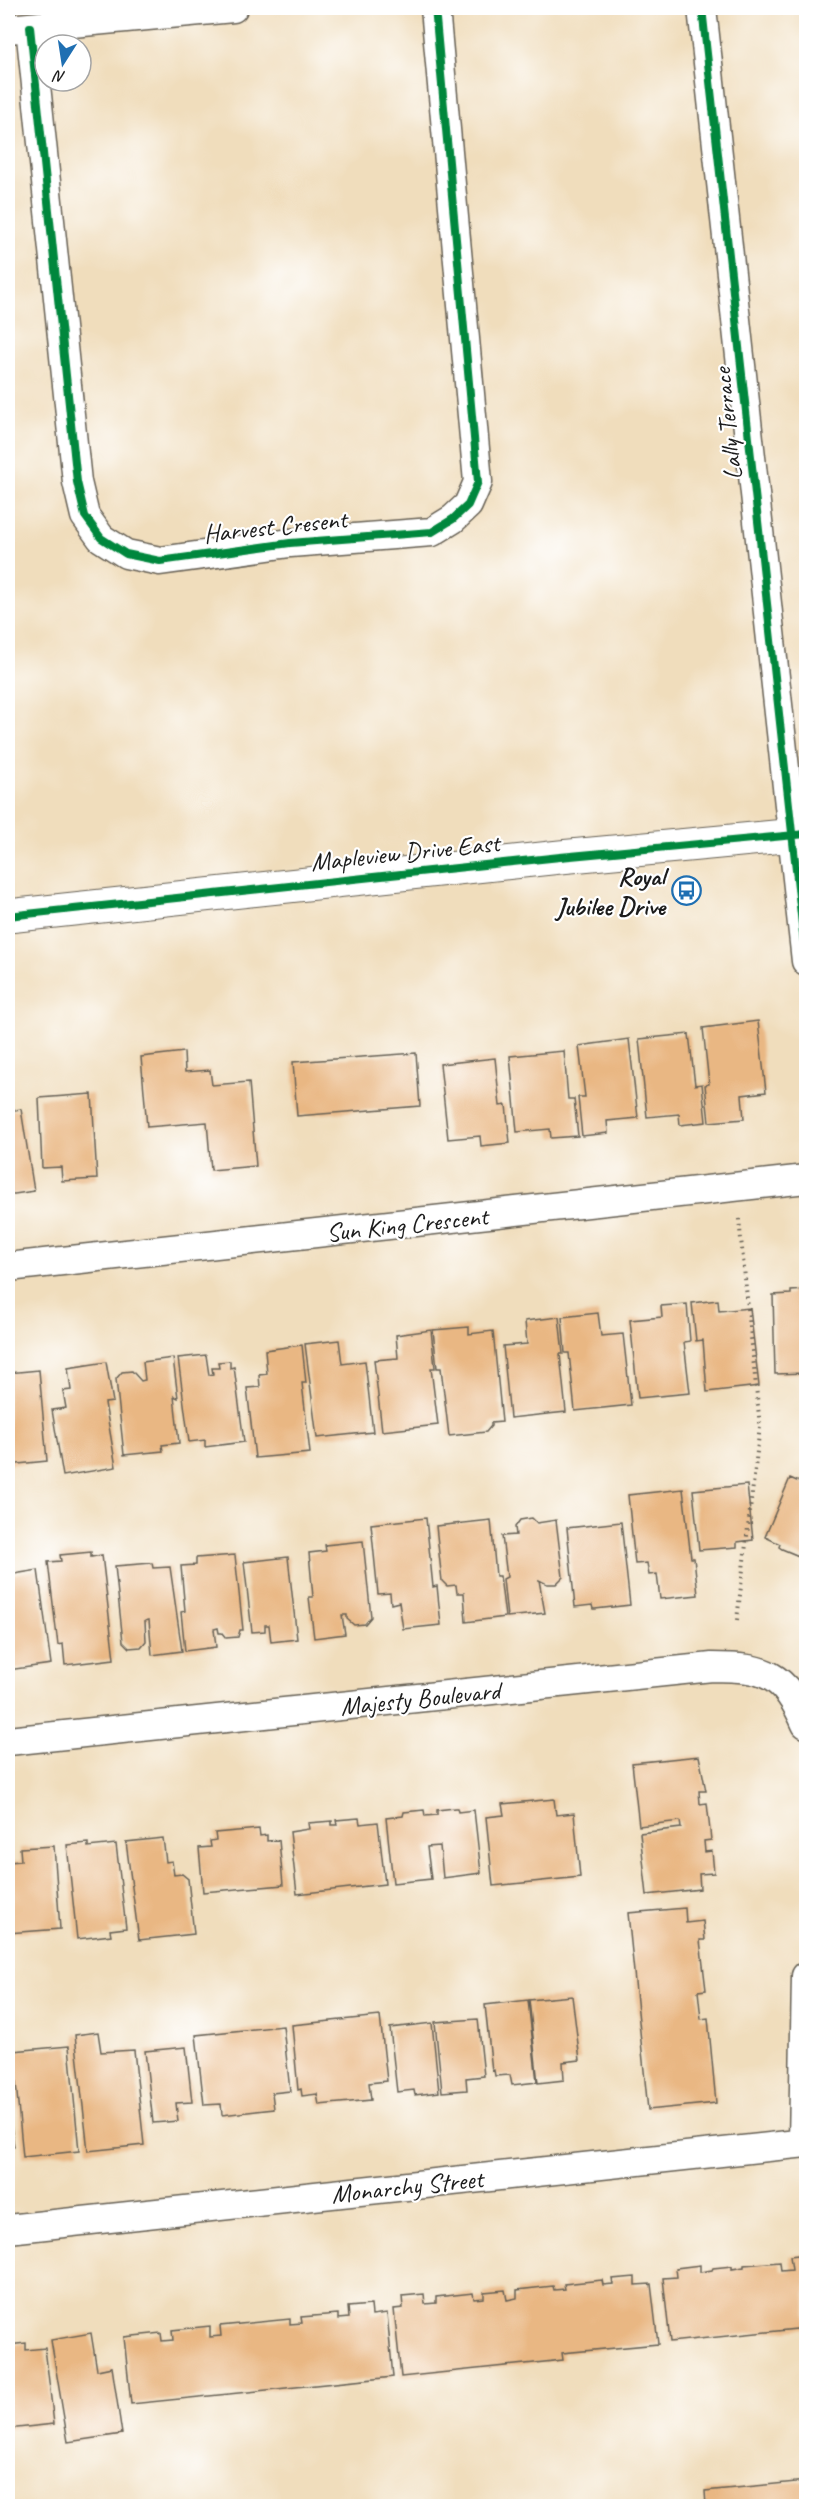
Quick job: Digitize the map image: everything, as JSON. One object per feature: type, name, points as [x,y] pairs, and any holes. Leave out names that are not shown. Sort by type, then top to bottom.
[{"type":"main road","name":"Mapleview Drive East","points":[[8,916],[560,857],[801,835]]},
{"type":"street","points":[[19,28],[233,8]]},
{"type":"street","name":"Harvest Cresent","points":[[19,28],[77,482],[85,516],[101,538],[126,554],[160,561],[290,543],[432,532],[453,519],[468,505],[478,482],[435,8]]},
{"type":"street","name":"Lally Terrace","points":[[702,8],[801,835]]},
{"type":"street","points":[[801,835],[807,961]]},
{"type":"street","name":"Sun King Crescent","points":[[8,1267],[807,1179]]},
{"type":"street","name":"Majesty Boulevard","points":[[8,1741],[712,1667],[748,1667],[777,1679],[797,1702],[807,1724]]},
{"type":"street","points":[[805,2143],[807,1976]]},
{"type":"street","name":"Monarchy Street","points":[[8,2229],[805,2143]]},
{"type":"path","points":[[737,1620],[760,1426],[739,1219]]},
{"type":"building","points":[[758,1021],[766,1092],[742,1095],[744,1119],[709,1122],[705,1085],[709,1084],[703,1028]]},
{"type":"building","points":[[689,1034],[695,1085],[702,1084],[706,1122],[680,1125],[679,1114],[647,1117],[639,1039]]},
{"type":"building","points":[[629,1039],[638,1118],[607,1121],[608,1133],[582,1136],[578,1097],[585,1097],[579,1046]]},
{"type":"building","points":[[564,1051],[568,1099],[574,1099],[578,1136],[551,1138],[550,1129],[517,1132],[510,1056]]},
{"type":"building","points":[[184,1052],[185,1072],[210,1070],[212,1085],[249,1082],[256,1166],[211,1170],[207,1122],[147,1127],[141,1057]]},
{"type":"building","points":[[416,1053],[420,1106],[297,1116],[293,1062]]},
{"type":"building","points":[[495,1058],[500,1106],[506,1105],[510,1143],[481,1146],[480,1136],[448,1139],[440,1064]]},
{"type":"building","points":[[92,1094],[97,1179],[62,1181],[61,1167],[42,1168],[39,1098]]},
{"type":"building","points":[[21,1109],[34,1191],[8,1195],[8,1111]]},
{"type":"building","points":[[806,1290],[806,1373],[775,1374],[773,1295]]},
{"type":"building","points":[[718,1300],[719,1311],[750,1308],[759,1386],[707,1392],[703,1340],[696,1341],[692,1303]]},
{"type":"building","points":[[687,1304],[690,1341],[684,1342],[690,1393],[638,1398],[630,1320],[662,1317],[661,1306]]},
{"type":"building","points":[[598,1313],[601,1336],[623,1334],[631,1405],[575,1411],[569,1353],[565,1353],[562,1317]]},
{"type":"building","points":[[559,1317],[566,1412],[510,1418],[503,1346],[527,1344],[525,1321]]},
{"type":"building","points":[[469,1327],[469,1334],[493,1331],[502,1422],[491,1423],[486,1432],[449,1436],[441,1368],[437,1368],[433,1330]]},
{"type":"building","points":[[431,1330],[435,1368],[431,1368],[438,1425],[382,1431],[374,1360],[398,1358],[396,1335]]},
{"type":"building","points":[[339,1340],[342,1364],[365,1361],[373,1432],[317,1438],[305,1344]]},
{"type":"building","points":[[302,1345],[306,1383],[302,1383],[310,1453],[255,1458],[247,1388],[260,1387],[259,1375],[267,1374],[265,1350]]},
{"type":"building","points":[[206,1355],[209,1375],[213,1374],[212,1368],[219,1368],[218,1362],[230,1361],[230,1368],[234,1367],[244,1442],[205,1447],[205,1440],[189,1442],[178,1358]]},
{"type":"building","points":[[173,1358],[178,1398],[174,1396],[179,1443],[162,1445],[163,1451],[124,1455],[116,1379],[122,1372],[132,1371],[141,1381],[145,1380],[143,1362]]},
{"type":"building","points":[[106,1362],[113,1402],[105,1403],[116,1467],[63,1476],[52,1410],[66,1408],[63,1391],[71,1390],[68,1368]]},
{"type":"building","points":[[39,1370],[47,1461],[8,1465],[8,1373]]},
{"type":"building","points":[[790,1478],[806,1485],[806,1559],[782,1549],[779,1547],[780,1544],[765,1537]]},
{"type":"building","points":[[747,1485],[753,1540],[737,1542],[737,1547],[699,1550],[693,1490]]},
{"type":"building","points":[[683,1489],[698,1595],[660,1599],[657,1574],[649,1575],[647,1563],[635,1564],[628,1495]]},
{"type":"building","points":[[426,1518],[433,1587],[437,1586],[441,1625],[403,1629],[399,1602],[391,1604],[390,1593],[378,1594],[371,1524]]},
{"type":"building","points":[[532,1518],[537,1523],[556,1520],[563,1577],[556,1584],[547,1584],[539,1580],[545,1613],[507,1617],[503,1579],[507,1577],[502,1536],[516,1535],[515,1527],[520,1520]]},
{"type":"building","points":[[491,1520],[496,1576],[500,1576],[505,1617],[466,1622],[464,1593],[457,1593],[456,1585],[447,1586],[442,1581],[436,1526]]},
{"type":"building","points":[[621,1522],[630,1605],[595,1609],[592,1605],[575,1607],[567,1528]]},
{"type":"building","points":[[363,1541],[371,1617],[365,1624],[354,1625],[347,1619],[347,1615],[342,1615],[345,1634],[314,1638],[309,1597],[313,1597],[309,1553],[326,1551],[325,1545]]},
{"type":"building","points":[[91,1552],[91,1557],[102,1555],[114,1659],[65,1665],[63,1644],[58,1645],[48,1562],[61,1561],[60,1555]]},
{"type":"building","points":[[235,1555],[243,1630],[240,1630],[238,1637],[226,1638],[219,1633],[218,1628],[214,1629],[216,1647],[185,1651],[181,1612],[185,1611],[181,1566],[196,1565],[196,1558]]},
{"type":"building","points":[[288,1557],[297,1639],[271,1642],[269,1625],[265,1625],[265,1631],[252,1632],[244,1562]]},
{"type":"building","points":[[152,1563],[153,1568],[170,1567],[182,1651],[152,1655],[149,1620],[145,1621],[146,1641],[141,1647],[129,1648],[123,1642],[115,1566]]},
{"type":"building","points":[[38,1570],[51,1664],[8,1670],[8,1575]]},
{"type":"building","points":[[699,1756],[706,1791],[699,1791],[700,1804],[707,1803],[711,1840],[704,1841],[705,1852],[712,1851],[714,1873],[699,1874],[700,1889],[647,1895],[640,1833],[681,1828],[680,1821],[639,1826],[632,1763]]},
{"type":"building","points":[[554,1799],[556,1815],[574,1813],[580,1877],[493,1886],[486,1817],[504,1815],[502,1804]]},
{"type":"building","points":[[457,1808],[458,1812],[474,1810],[481,1873],[443,1878],[440,1846],[427,1847],[431,1879],[393,1883],[386,1818],[403,1816],[404,1812],[424,1810],[425,1816],[437,1815],[437,1810]]},
{"type":"building","points":[[359,1818],[360,1824],[378,1822],[385,1884],[297,1894],[290,1832],[309,1829],[308,1823],[332,1821],[332,1825],[337,1825],[336,1820]]},
{"type":"building","points":[[259,1829],[260,1836],[267,1835],[267,1841],[279,1840],[283,1885],[203,1892],[199,1848],[211,1847],[210,1841],[216,1840],[215,1833]]},
{"type":"building","points":[[163,1838],[166,1862],[172,1861],[174,1875],[182,1874],[188,1879],[194,1934],[139,1940],[126,1842]]},
{"type":"building","points":[[88,1843],[88,1847],[116,1844],[126,1928],[110,1930],[111,1935],[77,1939],[67,1845]]},
{"type":"building","points":[[54,1846],[60,1929],[8,1933],[8,1862],[21,1861],[20,1848]]},
{"type":"building","points":[[685,1908],[686,1923],[703,1921],[705,1940],[700,1940],[706,1990],[698,1991],[701,2019],[708,2018],[716,2103],[648,2110],[628,1913]]},
{"type":"building","points":[[572,1996],[580,2060],[563,2062],[564,2080],[538,2083],[529,2000]]},
{"type":"building","points":[[528,2000],[537,2082],[512,2085],[510,2075],[495,2076],[494,2070],[492,2071],[485,2005]]},
{"type":"building","points":[[380,2016],[387,2081],[369,2083],[371,2100],[319,2105],[317,2094],[302,2096],[301,2089],[298,2090],[292,2025]]},
{"type":"building","points":[[478,2019],[484,2076],[466,2078],[467,2090],[442,2092],[435,2022]]},
{"type":"building","points":[[432,2023],[439,2092],[415,2095],[414,2090],[397,2092],[390,2028]]},
{"type":"building","points":[[283,2026],[290,2091],[272,2093],[274,2109],[222,2115],[221,2104],[204,2105],[196,2035]]},
{"type":"building","points":[[98,2032],[101,2052],[134,2050],[144,2145],[88,2151],[75,2035]]},
{"type":"building","points":[[69,2046],[79,2151],[23,2157],[13,2051]]},
{"type":"building","points":[[186,2047],[192,2102],[176,2103],[178,2121],[153,2123],[145,2051]]},
{"type":"building","points":[[8,2104],[14,2147],[8,2148]]},
{"type":"building","points":[[806,2254],[806,2328],[670,2342],[663,2278],[677,2277],[676,2268],[700,2265],[700,2272],[713,2268],[732,2266],[732,2269],[744,2267],[744,2265],[780,2262],[781,2271],[792,2270],[790,2256]]},
{"type":"building","points":[[635,2277],[635,2285],[651,2284],[658,2344],[562,2353],[563,2360],[401,2377],[394,2309],[403,2308],[402,2296],[424,2294],[425,2304],[436,2303],[436,2297],[473,2293],[474,2299],[484,2298],[484,2292],[505,2290],[507,2300],[517,2298],[517,2290],[553,2286],[554,2290],[565,2289],[564,2284],[602,2280],[603,2285],[613,2284],[612,2279]]},
{"type":"building","points":[[371,2305],[372,2315],[387,2313],[393,2377],[131,2404],[124,2337],[161,2333],[162,2341],[173,2340],[172,2330],[210,2326],[210,2337],[221,2336],[220,2326],[290,2319],[290,2324],[302,2323],[301,2317],[338,2314],[338,2319],[349,2318],[348,2307]]},
{"type":"building","points":[[91,2333],[97,2370],[112,2367],[122,2434],[68,2442],[51,2340]]},
{"type":"building","points":[[26,2343],[26,2350],[45,2348],[54,2424],[8,2429],[8,2345]]},
{"type":"building","points":[[806,2481],[806,2506],[706,2506],[705,2491]]},
{"type":"cycle path","points":[[30,27],[77,482],[85,516],[101,538],[126,554],[160,561],[290,543],[432,532],[453,519],[468,505],[478,482],[435,8]]},
{"type":"cycle path","points":[[702,8],[806,961]]},
{"type":"cycle path","points":[[8,916],[560,857],[806,834]]},
{"type":"place","name":"Royal Jubilee Drive","points":[[686,891]]}]
